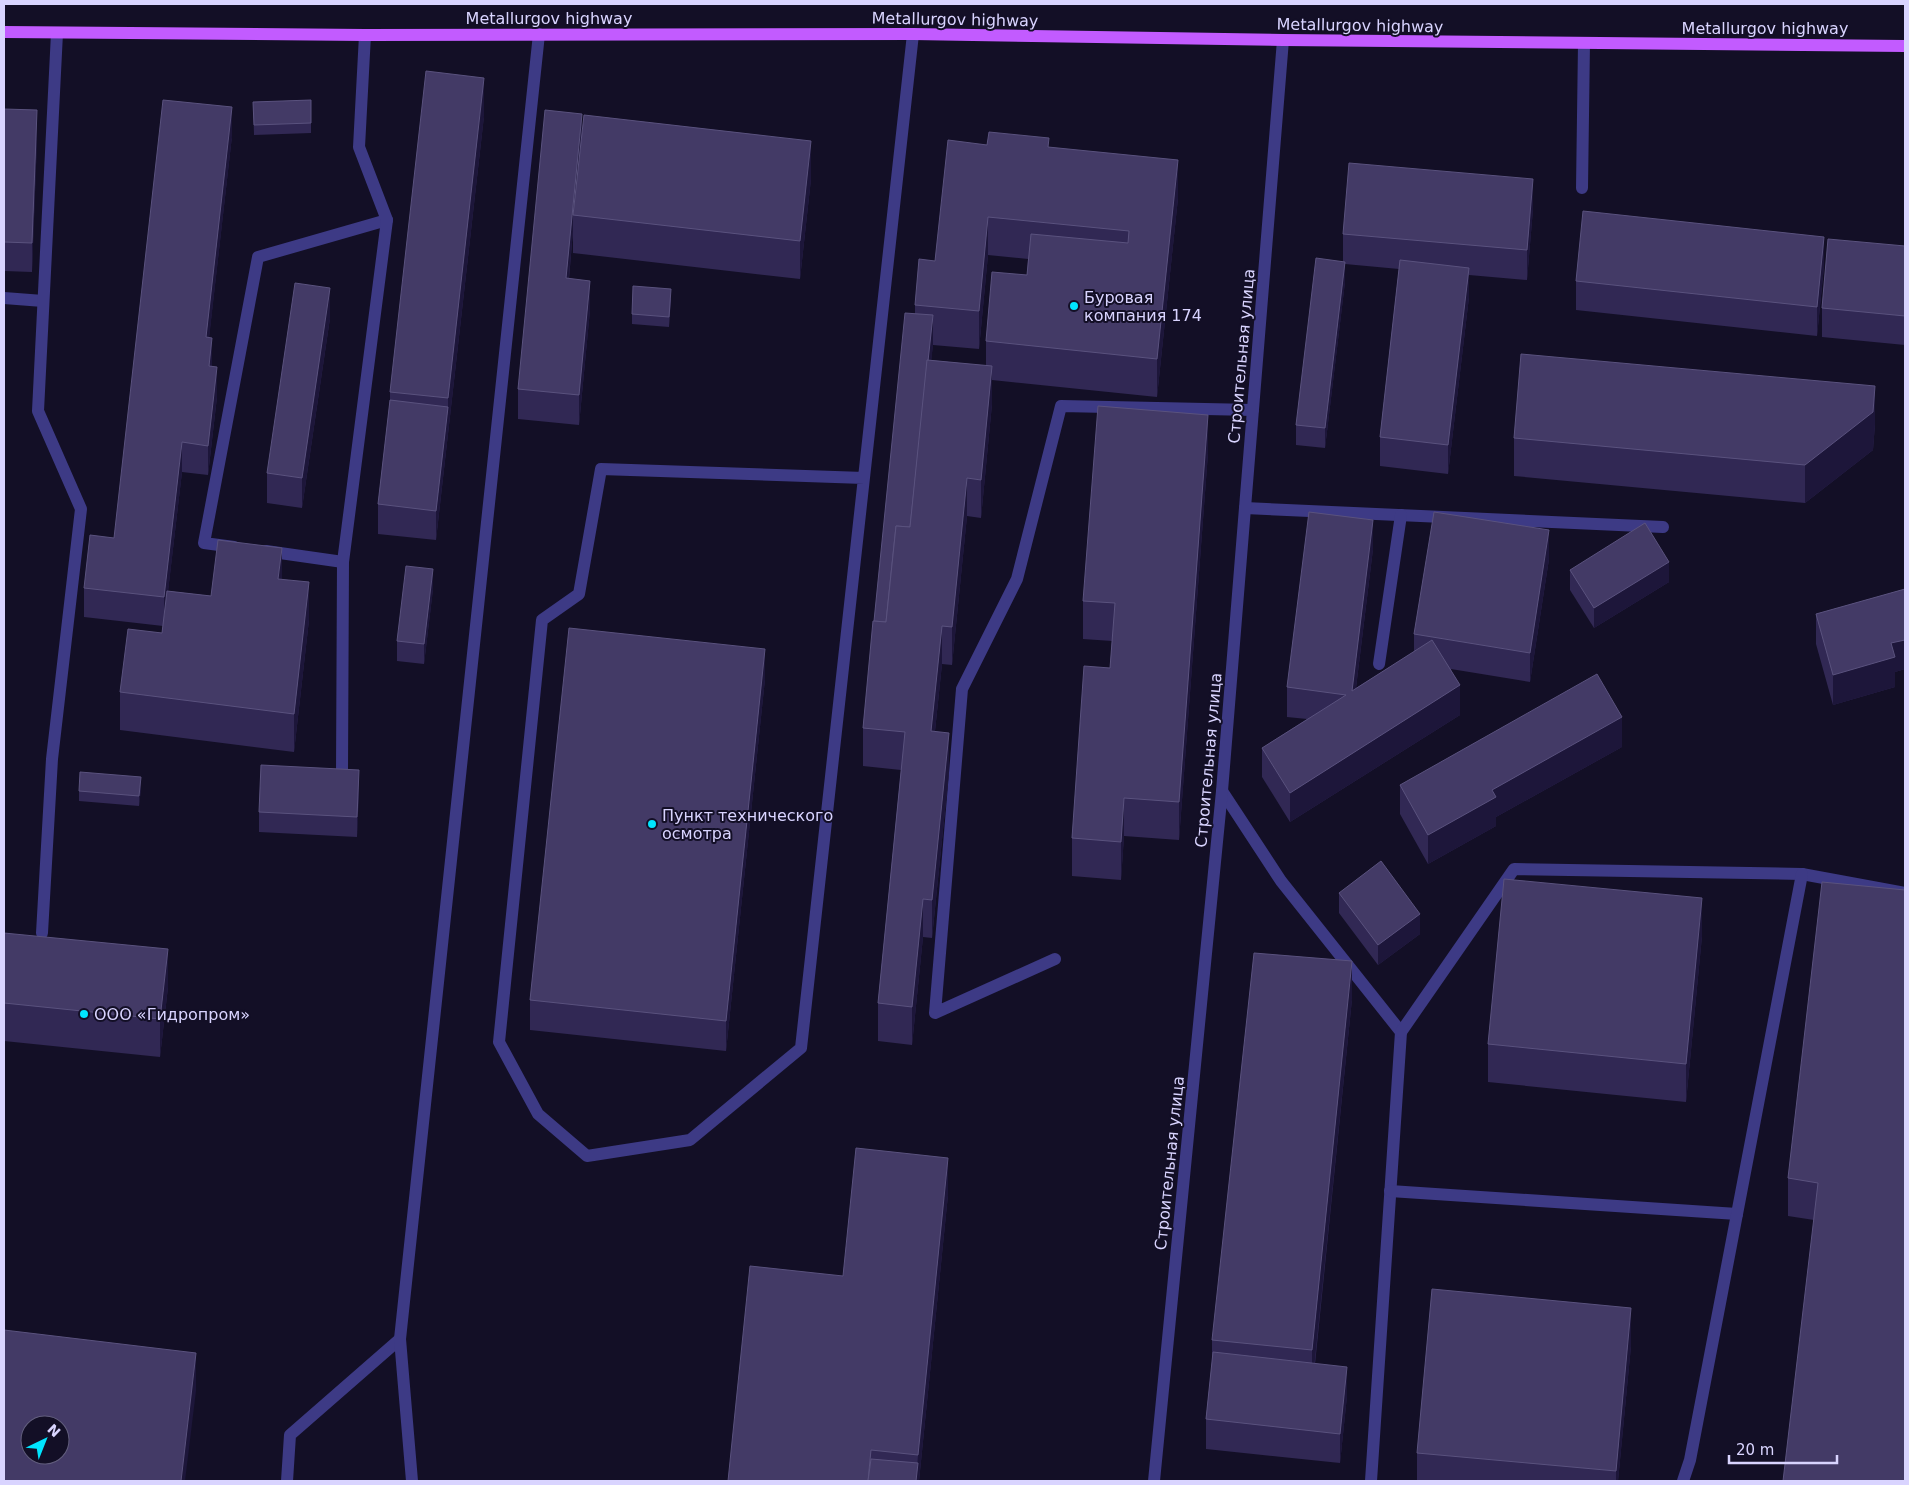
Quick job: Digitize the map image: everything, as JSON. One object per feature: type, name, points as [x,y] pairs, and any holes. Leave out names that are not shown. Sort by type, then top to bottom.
[{"type":"main road","name":"Metallurgov highway","points":[[4,32],[57,34],[365,35],[914,34],[1283,40],[1905,46]]},
{"type":"street","points":[[42,933],[52,759],[81,510],[38,411],[57,34]]},
{"type":"street","points":[[412,1481],[400,1340],[539,34]]},
{"type":"street","points":[[864,478],[601,469],[579,594],[542,620],[499,1042],[538,1114],[587,1156],[690,1140],[801,1048],[914,34]]},
{"type":"street","points":[[342,772],[343,562],[387,220],[359,147],[365,35]]},
{"type":"street","name":"Строительная улица","points":[[1154,1481],[1222,791],[1283,40]]},
{"type":"street","points":[[1582,188],[1584,43]]},
{"type":"street","points":[[343,562],[204,543],[258,257],[387,220]]},
{"type":"street","points":[[4,298],[44,301]]},
{"type":"street","points":[[1055,959],[935,1013],[962,689],[1017,579],[1061,406],[1253,410]]},
{"type":"street","points":[[1245,508],[1664,527]]},
{"type":"street","points":[[1379,664],[1400,515]]},
{"type":"street","points":[[1222,791],[1281,881],[1400,1032]]},
{"type":"street","points":[[1371,1481],[1400,1032],[1514,869],[1802,874],[1905,893]]},
{"type":"street","points":[[1683,1481],[1690,1460],[1802,874]]},
{"type":"street","points":[[1390,1191],[1737,1214]]},
{"type":"street","points":[[287,1481],[290,1435],[400,1340]]},
{"type":"building","points":[[426,71],[484,78],[448,398],[390,392]]},
{"type":"building","points":[[163,100],[232,107],[206,337],[212,338],[209,366],[217,367],[208,446],[182,442],[164,597],[84,588],[90,535],[114,538]]},
{"type":"building","points":[[311,100],[311,123],[254,125],[253,102]]},
{"type":"building","points":[[4,109],[37,110],[32,243],[4,242]]},
{"type":"building","points":[[545,110],[582,114],[566,278],[590,281],[579,395],[518,389]]},
{"type":"building","points":[[584,115],[811,141],[800,241],[573,215]]},
{"type":"building","points":[[989,132],[1049,138],[1048,147],[1178,160],[1157,359],[986,341],[992,272],[1027,275],[1031,234],[1128,243],[1129,231],[988,217],[979,311],[915,305],[919,259],[935,261],[948,140],[987,145]]},
{"type":"building","points":[[1349,163],[1533,179],[1527,250],[1343,234]]},
{"type":"building","points":[[1583,211],[1824,237],[1817,307],[1576,281]]},
{"type":"building","points":[[1828,239],[1905,246],[1905,316],[1822,308]]},
{"type":"building","points":[[1316,258],[1345,262],[1325,428],[1296,425]]},
{"type":"building","points":[[1400,260],[1469,268],[1448,445],[1380,437]]},
{"type":"building","points":[[295,283],[330,288],[302,478],[267,473]]},
{"type":"building","points":[[633,286],[671,289],[669,317],[632,314]]},
{"type":"building","points":[[905,313],[933,315],[910,527],[896,526],[886,622],[874,621]]},
{"type":"building","points":[[1521,354],[1875,386],[1873,412],[1805,465],[1514,438]]},
{"type":"building","points":[[927,360],[992,366],[981,480],[967,478],[952,627],[942,626],[931,731],[949,733],[932,900],[923,899],[912,1007],[878,1003],[905,732],[863,728],[873,621],[886,622],[896,526],[910,527]]},
{"type":"building","points":[[390,400],[448,407],[436,511],[378,504]]},
{"type":"building","points":[[1098,406],[1208,415],[1179,802],[1124,798],[1121,842],[1072,838],[1084,666],[1110,668],[1115,603],[1083,601]]},
{"type":"building","points":[[1309,512],[1373,520],[1352,691],[1432,640],[1460,685],[1290,793],[1262,748],[1346,695],[1287,687]]},
{"type":"building","points":[[1434,512],[1549,530],[1530,653],[1414,634]]},
{"type":"building","points":[[1645,523],[1669,562],[1594,608],[1570,570]]},
{"type":"building","points":[[218,540],[282,548],[278,579],[309,582],[294,714],[120,692],[128,629],[162,633],[167,591],[211,596]]},
{"type":"building","points":[[406,566],[433,569],[424,644],[397,641]]},
{"type":"building","points":[[1905,589],[1905,640],[1891,643],[1895,657],[1833,675],[1816,614]]},
{"type":"building","points":[[569,628],[765,649],[726,1021],[530,1000]]},
{"type":"building","points":[[1597,674],[1622,717],[1492,790],[1496,797],[1428,835],[1400,785]]},
{"type":"building","points":[[261,765],[359,770],[357,817],[259,812]]},
{"type":"building","points":[[80,772],[141,777],[139,796],[79,791]]},
{"type":"building","points":[[1381,861],[1420,914],[1378,945],[1339,893]]},
{"type":"building","points":[[1504,879],[1702,898],[1686,1064],[1488,1044]]},
{"type":"building","points":[[1822,882],[1905,890],[1905,1481],[1783,1481],[1818,1183],[1788,1178]]},
{"type":"building","points":[[4,933],[168,949],[160,1019],[4,1003]]},
{"type":"building","points":[[1254,953],[1352,961],[1312,1350],[1212,1340]]},
{"type":"building","points":[[856,1148],[948,1158],[918,1455],[871,1450],[868,1481],[728,1481],[750,1266],[843,1276]]},
{"type":"building","points":[[1432,1289],[1631,1308],[1616,1471],[1417,1453]]},
{"type":"building","points":[[4,1330],[196,1353],[181,1481],[4,1481]]},
{"type":"building","points":[[1213,1352],[1347,1367],[1340,1434],[1206,1419]]},
{"type":"building","points":[[871,1459],[918,1463],[916,1481],[868,1481]]},
{"type":"place","name":"Буровая компания 174","points":[[1074,306]]},
{"type":"place","name":"Пункт технического осмотра","points":[[652,824]]},
{"type":"place","name":"ООО «Гидропром»","points":[[84,1014]]}]
